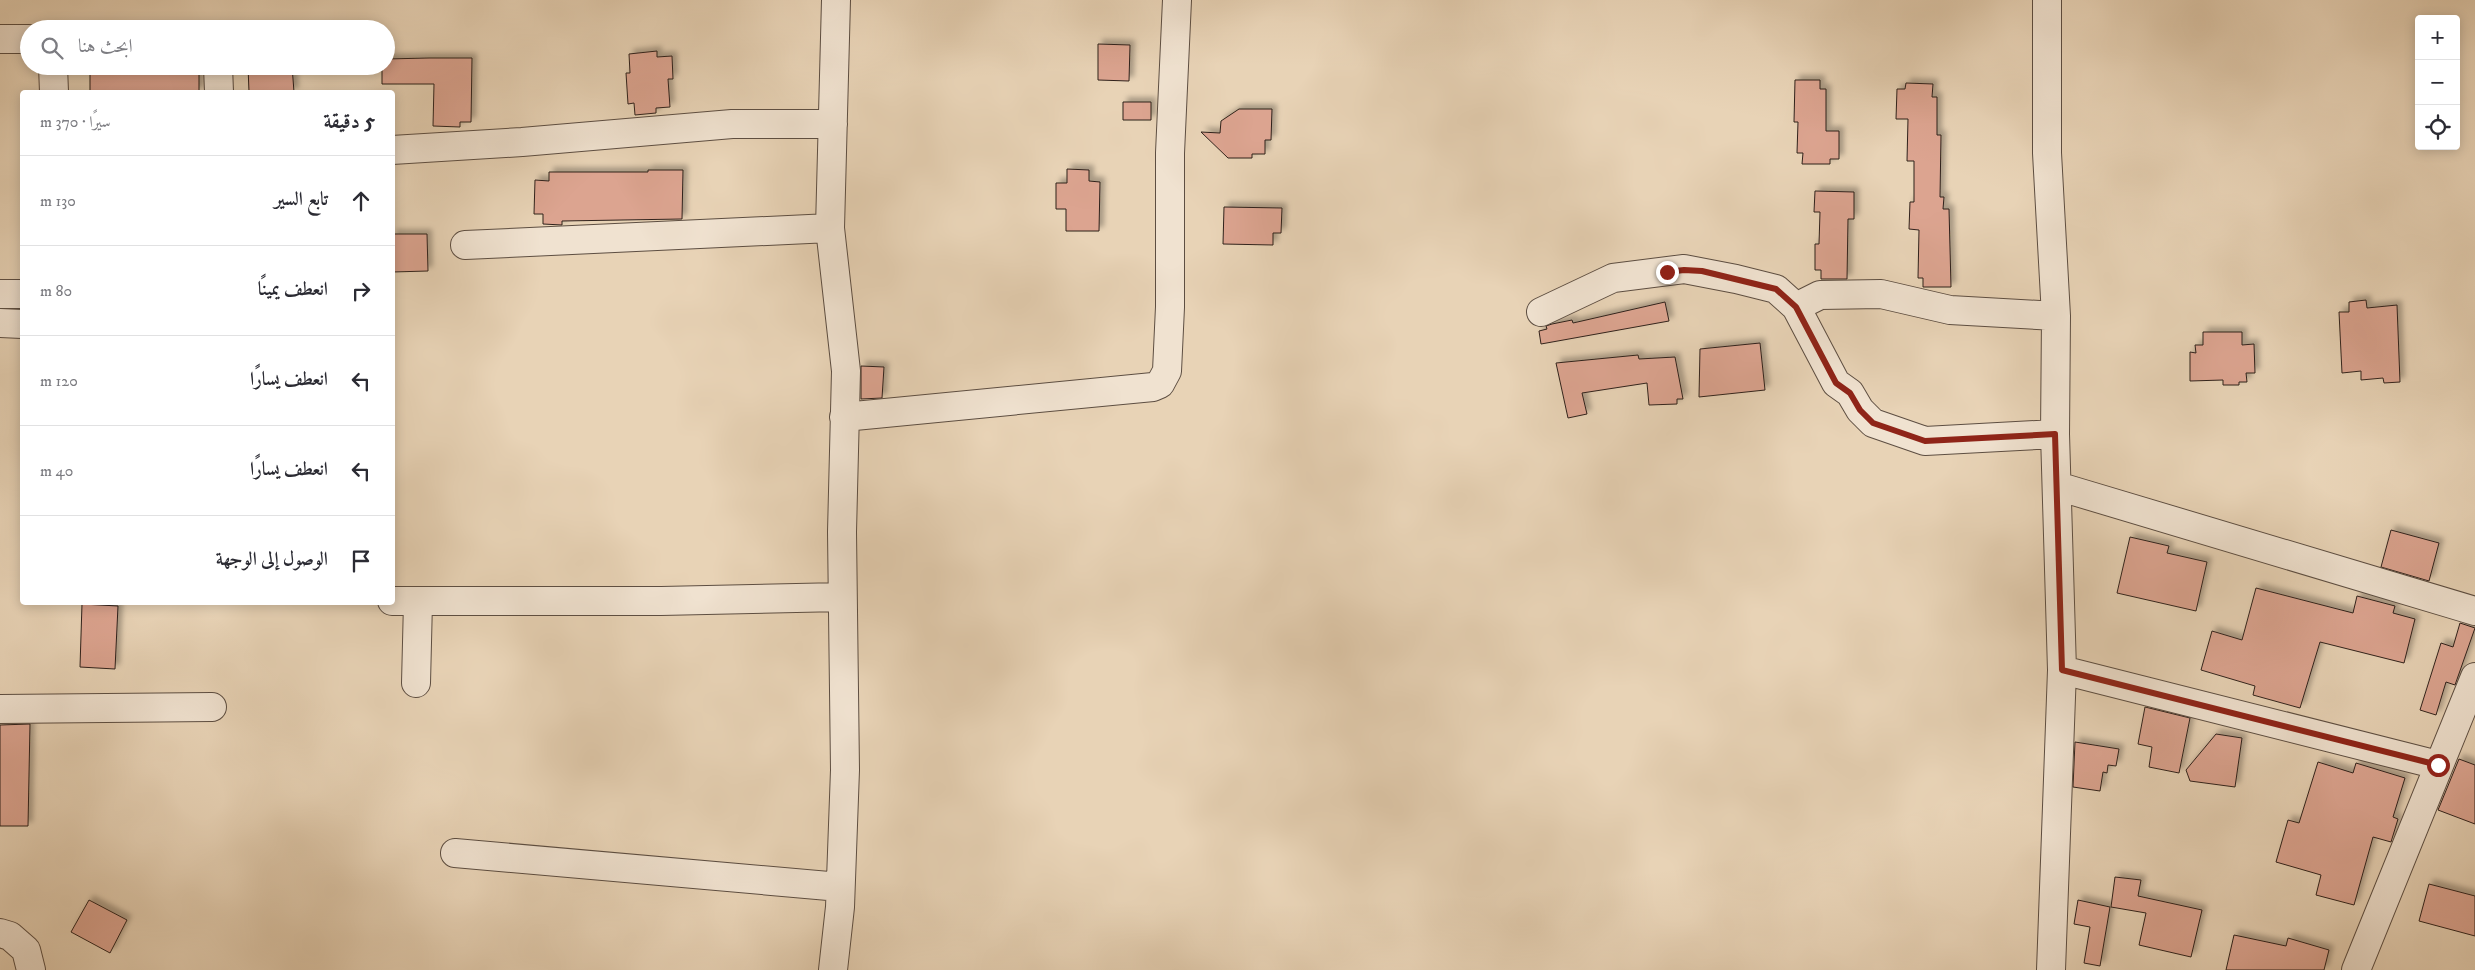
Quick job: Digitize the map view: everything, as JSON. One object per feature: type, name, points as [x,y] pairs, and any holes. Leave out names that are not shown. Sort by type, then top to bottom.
[{"type":"street","points":[[833,970],[840,887],[845,770],[842,597],[846,371],[830,228],[836,0]]},
{"type":"street","points":[[844,417],[1153,386],[1164,378],[1167,371],[1170,308],[1170,152],[1177,0]]},
{"type":"street","points":[[2047,0],[2047,152],[2056,316],[2055,434],[2062,670],[2052,970]]},
{"type":"street","points":[[0,40],[20,39]]},
{"type":"street","points":[[53,75],[54,90]]},
{"type":"street","points":[[218,75],[219,90]]},
{"type":"street","points":[[395,150],[522,142],[732,124],[832,124]]},
{"type":"street","points":[[465,246],[830,228]]},
{"type":"street","points":[[1541,312],[1613,278],[1684,270],[1702,271],[1776,289],[1796,307],[1836,383],[1850,393],[1860,410],[1873,423],[1925,441],[2055,434]]},
{"type":"street","points":[[0,294],[20,294]]},
{"type":"street","points":[[1796,307],[1820,295],[1882,294],[1950,310],[2056,316]]},
{"type":"street","points":[[0,323],[20,324]]},
{"type":"street","points":[[2057,486],[2475,611]]},
{"type":"street","points":[[416,683],[405,602],[842,597]]},
{"type":"street","points":[[2062,670],[2438,765]]},
{"type":"street","points":[[2356,970],[2475,677]]},
{"type":"street","points":[[0,708],[212,707]]},
{"type":"street","points":[[455,853],[840,887]]},
{"type":"street","points":[[0,932],[10,936],[26,950],[31,970]]},
{"type":"building","points":[[1098,44],[1130,45],[1129,81],[1098,80]]},
{"type":"building","points":[[657,51],[657,57],[672,56],[673,79],[668,79],[670,107],[656,108],[656,113],[635,115],[634,103],[628,104],[626,73],[630,73],[629,54]]},
{"type":"building","points":[[472,58],[471,122],[460,122],[460,127],[433,126],[434,84],[382,84],[382,75],[395,75],[395,59]]},
{"type":"building","points":[[90,75],[199,75],[199,90],[90,90]]},
{"type":"building","points":[[248,75],[293,75],[294,90],[249,90]]},
{"type":"building","points":[[1795,80],[1820,80],[1820,89],[1826,89],[1826,131],[1839,131],[1839,159],[1830,159],[1830,164],[1802,164],[1803,153],[1797,153],[1798,122],[1794,122]]},
{"type":"building","points":[[1906,83],[1933,84],[1932,97],[1937,97],[1937,135],[1941,135],[1940,197],[1944,197],[1943,209],[1949,209],[1951,287],[1923,287],[1923,278],[1918,278],[1919,230],[1909,229],[1910,202],[1914,202],[1914,161],[1907,161],[1908,119],[1896,119],[1897,89],[1905,89]]},
{"type":"building","points":[[1123,102],[1151,102],[1151,120],[1123,120]]},
{"type":"building","points":[[1239,109],[1272,109],[1271,140],[1265,140],[1265,154],[1252,154],[1252,158],[1228,158],[1201,132],[1220,133],[1221,121]]},
{"type":"building","points":[[1067,169],[1089,170],[1089,181],[1100,182],[1099,231],[1066,231],[1066,209],[1056,209],[1056,183],[1067,183]]},
{"type":"building","points":[[648,170],[683,170],[682,219],[562,221],[562,225],[543,224],[543,214],[534,214],[535,180],[549,181],[549,172],[648,172]]},
{"type":"building","points":[[1815,191],[1854,192],[1854,219],[1848,219],[1847,279],[1821,279],[1821,270],[1815,270],[1815,244],[1819,244],[1820,212],[1814,212]]},
{"type":"building","points":[[1224,207],[1282,208],[1281,233],[1273,233],[1273,245],[1223,244]]},
{"type":"building","points":[[395,234],[427,234],[428,271],[395,272]]},
{"type":"building","points":[[2366,300],[2367,308],[2397,305],[2400,382],[2384,383],[2383,378],[2361,380],[2361,371],[2342,373],[2339,312],[2349,312],[2349,302]]},
{"type":"building","points":[[1665,302],[1669,321],[1541,344],[1539,331],[1547,329],[1546,326],[1572,320],[1573,323]]},
{"type":"building","points":[[2203,332],[2242,332],[2242,345],[2254,344],[2255,373],[2246,373],[2247,382],[2239,382],[2239,385],[2223,385],[2223,380],[2190,381],[2190,352],[2196,353],[2195,345],[2203,345]]},
{"type":"building","points":[[1760,343],[1765,390],[1699,397],[1700,349]]},
{"type":"building","points":[[1638,355],[1639,359],[1675,357],[1683,399],[1677,399],[1677,404],[1649,405],[1647,383],[1582,393],[1587,414],[1568,418],[1556,363]]},
{"type":"building","points":[[861,366],[884,367],[882,398],[861,399]]},
{"type":"building","points":[[2391,530],[2439,543],[2429,581],[2381,567]]},
{"type":"building","points":[[2130,537],[2169,546],[2167,553],[2207,562],[2196,611],[2117,593]]},
{"type":"building","points":[[2256,588],[2353,613],[2357,596],[2395,606],[2393,613],[2415,619],[2404,663],[2320,642],[2300,708],[2253,695],[2255,686],[2201,670],[2212,631],[2242,640]]},
{"type":"building","points":[[82,605],[118,606],[115,669],[80,667]]},
{"type":"building","points":[[2460,623],[2475,628],[2455,685],[2446,682],[2436,715],[2420,710],[2441,643],[2453,647]]},
{"type":"building","points":[[2145,707],[2190,718],[2179,773],[2149,767],[2152,747],[2138,744]]},
{"type":"building","points":[[30,724],[28,826],[0,826],[0,725]]},
{"type":"building","points":[[2216,734],[2242,738],[2235,787],[2190,781],[2186,770]]},
{"type":"building","points":[[2075,742],[2119,749],[2116,766],[2108,765],[2107,773],[2103,772],[2100,791],[2073,787]]},
{"type":"building","points":[[2459,759],[2475,765],[2475,824],[2438,810]]},
{"type":"building","points":[[2318,762],[2353,773],[2356,763],[2405,778],[2393,817],[2398,819],[2391,842],[2373,837],[2354,905],[2316,895],[2321,875],[2276,862],[2288,820],[2299,823]]},
{"type":"building","points":[[2115,877],[2141,880],[2138,896],[2202,910],[2191,957],[2139,945],[2146,913],[2111,907]]},
{"type":"building","points":[[2429,884],[2475,896],[2475,936],[2419,921]]},
{"type":"building","points":[[89,900],[127,920],[110,953],[71,932]]},
{"type":"building","points":[[2078,900],[2110,907],[2100,966],[2084,963],[2090,927],[2074,924]]},
{"type":"building","points":[[2234,935],[2286,946],[2288,938],[2329,950],[2324,970],[2226,970]]},
{"type":"route","points":[[1667,272],[1684,270],[1702,271],[1776,289],[1796,307],[1836,383],[1850,393],[1860,410],[1873,423],[1914,435],[1925,441],[2055,434],[2062,670],[2438,765]]}]
